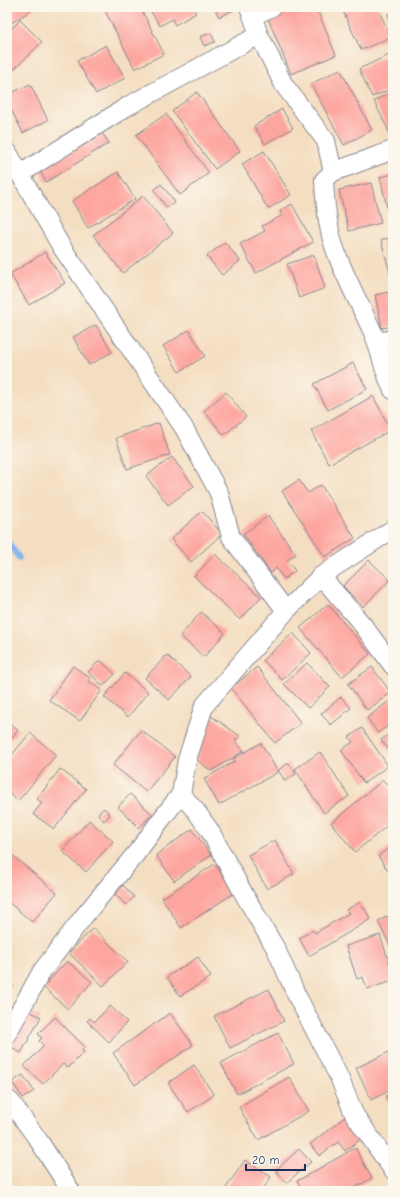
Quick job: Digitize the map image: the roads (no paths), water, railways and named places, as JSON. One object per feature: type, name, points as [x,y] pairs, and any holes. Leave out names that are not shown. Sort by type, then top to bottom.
[{"type":"street","points":[[272,7],[251,12],[259,35],[284,85],[326,141],[333,172]]},
{"type":"street","points":[[20,174],[128,106],[259,35]]},
{"type":"street","points":[[393,150],[333,172],[324,180],[325,207],[334,246],[348,282],[365,314],[385,341],[388,380],[393,390]]},
{"type":"street","points":[[7,151],[61,246],[184,428],[219,493],[231,537],[286,611]]},
{"type":"street","points":[[7,1034],[42,971],[84,916],[138,851],[181,794],[187,760],[204,706],[286,611],[321,576],[393,529]]},
{"type":"street","points":[[321,576],[362,624],[393,666]]},
{"type":"street","points":[[181,794],[210,830],[245,896],[276,949],[296,994],[339,1077],[354,1114],[393,1170]]},
{"type":"street","points":[[7,1099],[39,1141],[71,1191]]},
{"type":"waterway","points":[[7,541],[19,558]]}]
